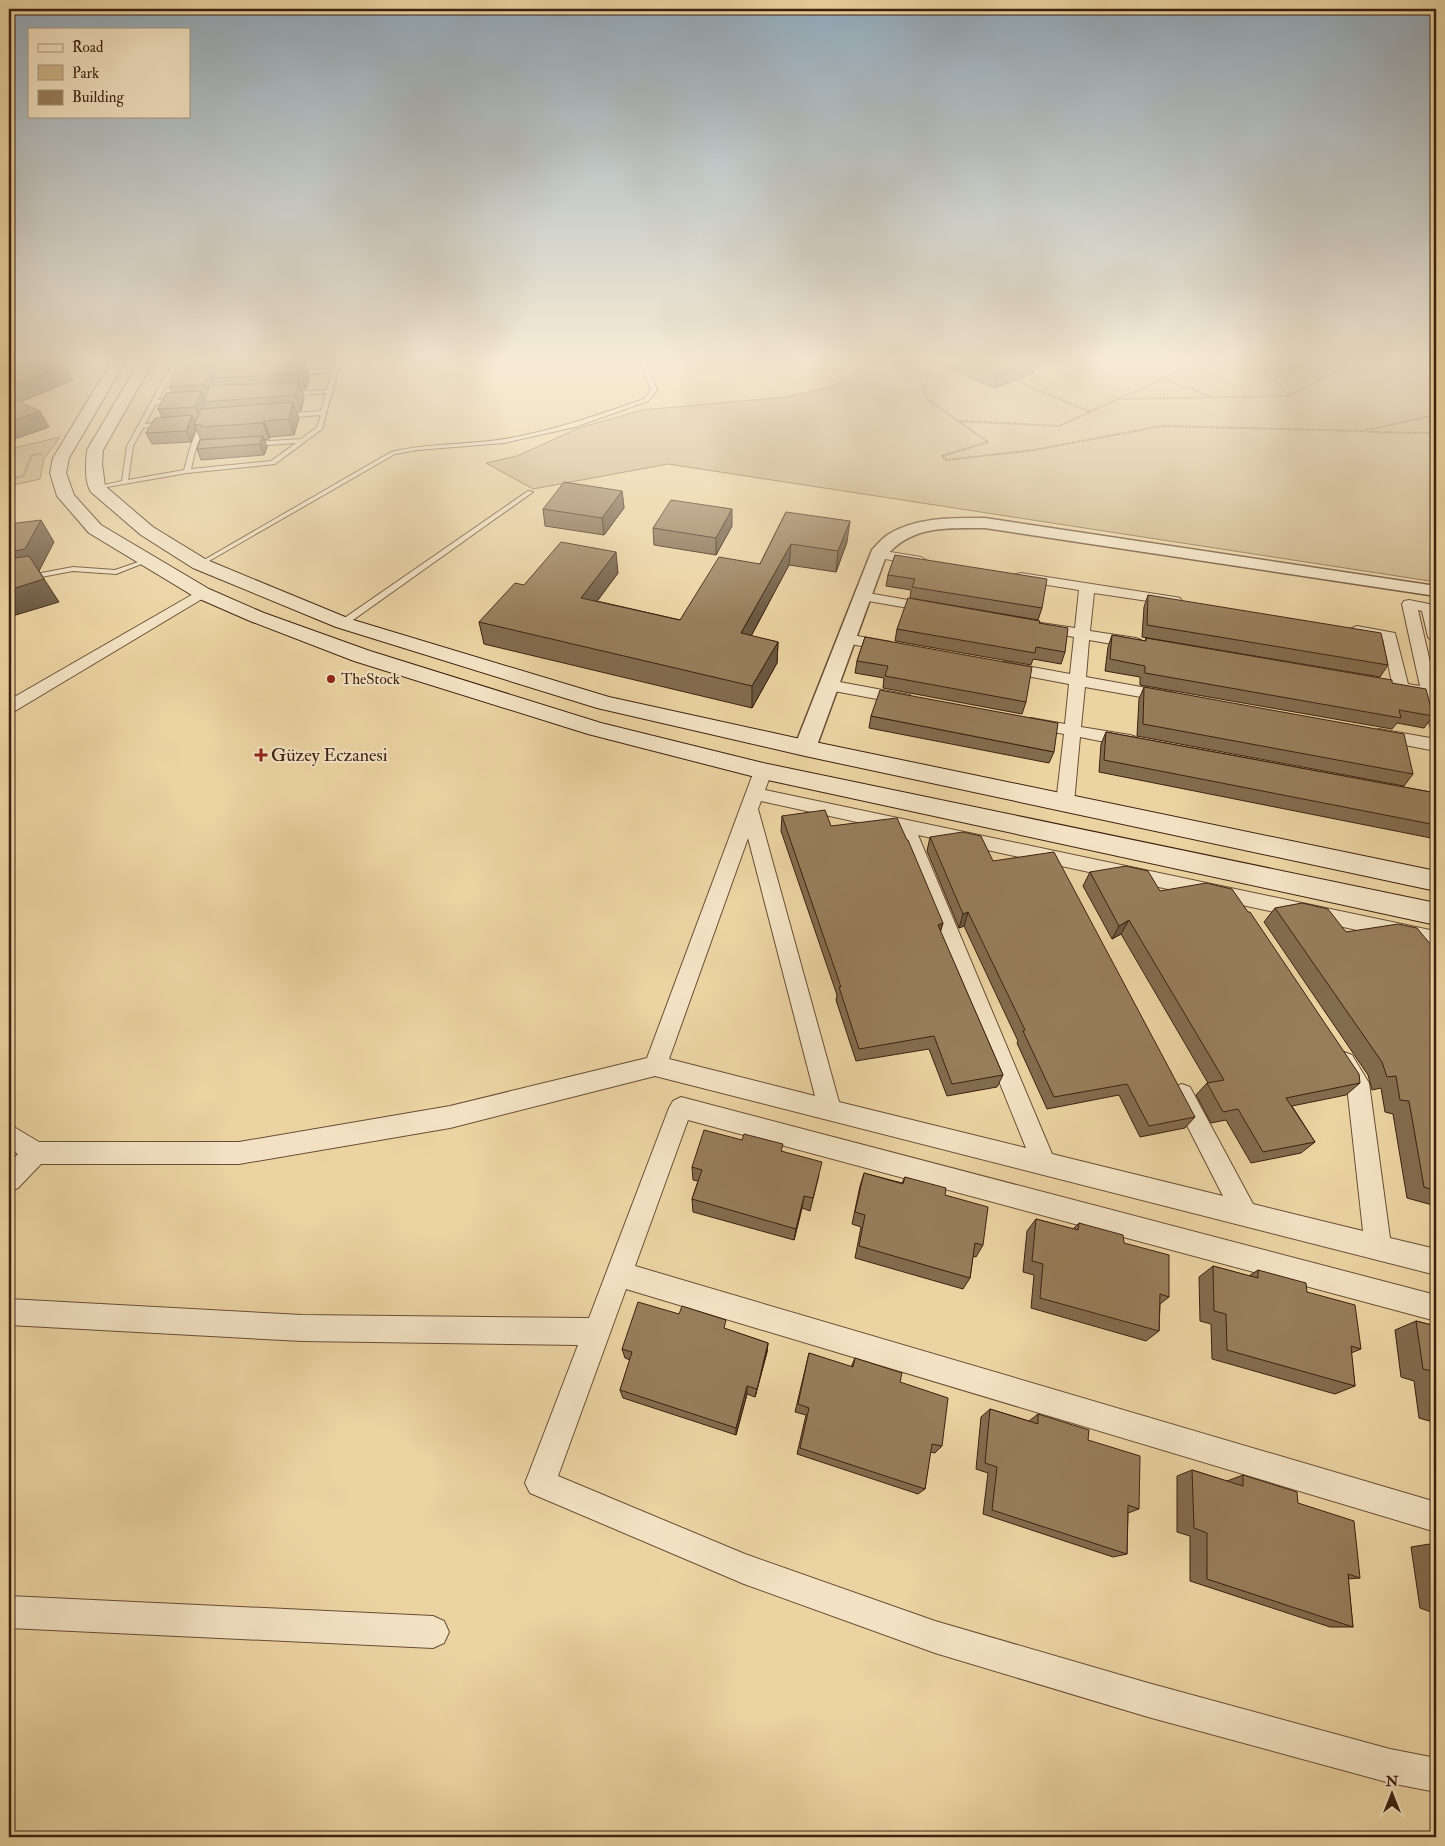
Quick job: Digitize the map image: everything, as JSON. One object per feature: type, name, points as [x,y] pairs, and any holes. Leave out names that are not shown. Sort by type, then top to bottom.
[{"type":"main road","points":[[66,448],[58,473],[66,496],[95,529],[202,593],[257,617],[362,656],[596,729],[763,771],[1436,914]]},
{"type":"main road","points":[[96,448],[94,464],[97,488],[147,531],[200,564],[343,623],[605,703],[805,748],[1436,881]]},
{"type":"street","points":[[805,748],[878,554],[894,537],[932,525],[985,523],[1436,591]]},
{"type":"street","points":[[878,554],[935,563]]},
{"type":"street","points":[[1011,575],[1185,603]]},
{"type":"street","points":[[1065,803],[1087,587]]},
{"type":"street","points":[[9,707],[202,593]]},
{"type":"street","points":[[862,596],[948,611]]},
{"type":"street","points":[[1436,637],[1429,608],[1409,604],[1433,693],[1436,722]]},
{"type":"street","points":[[1025,624],[1150,645]]},
{"type":"street","points":[[1341,628],[1390,636],[1401,688]]},
{"type":"street","points":[[846,639],[904,649]]},
{"type":"street","points":[[991,665],[1184,700]]},
{"type":"street","points":[[829,685],[917,701]]},
{"type":"street","points":[[1382,685],[1433,693]]},
{"type":"street","points":[[1014,720],[1149,745]]},
{"type":"street","points":[[1368,733],[1436,745]]},
{"type":"street","points":[[655,1066],[763,771]]},
{"type":"street","points":[[752,802],[905,826],[1233,895],[1428,937],[1436,948]]},
{"type":"street","points":[[752,802],[830,1110]]},
{"type":"street","points":[[905,826],[1044,1163]]},
{"type":"street","points":[[1056,858],[1070,884]]},
{"type":"street","points":[[1233,895],[1250,920]]},
{"type":"street","points":[[1331,1042],[1358,1083],[1378,1247]]},
{"type":"street","points":[[9,1135],[36,1153],[239,1153],[450,1117],[655,1066],[1436,1262]]},
{"type":"street","points":[[1172,1075],[1245,1214]]},
{"type":"street","points":[[1436,1308],[681,1108],[540,1483],[744,1569],[935,1637],[1157,1702],[1390,1766],[1436,1775]]},
{"type":"street","points":[[9,1180],[36,1153]]},
{"type":"street","points":[[619,1274],[1436,1517]]},
{"type":"street","points":[[9,1312],[302,1328],[597,1332]]},
{"type":"street","points":[[9,1612],[433,1632]]},
{"type":"lane","points":[[125,482],[130,448]]},
{"type":"lane","points":[[187,471],[193,448]]},
{"type":"lane","points":[[97,488],[187,471],[273,464],[294,448]]},
{"type":"lane","points":[[200,564],[394,454],[416,448]]},
{"type":"lane","points":[[343,623],[530,492]]},
{"type":"lane","points":[[9,581],[73,569],[116,572],[146,561]]},
{"type":"path","points":[[968,448],[942,456],[947,460],[1044,448]]},
{"type":"path","points":[[9,479],[23,476],[32,455]]},
{"type":"green space","points":[[52,448],[44,459],[40,479],[9,486],[9,449]]},
{"type":"green space","points":[[534,448],[1436,448],[1436,582],[668,464],[533,489],[486,463],[517,456]]},
{"type":"building","points":[[564,482],[622,491],[602,518],[543,509]]},
{"type":"building","points":[[671,500],[732,509],[716,538],[653,528]]},
{"type":"building","points":[[786,512],[850,521],[838,551],[791,544],[741,633],[778,642],[752,686],[479,622],[515,583],[524,585],[561,542],[616,552],[581,598],[680,620],[719,557],[760,564]]},
{"type":"building","points":[[41,520],[25,549],[9,552],[9,524]]},
{"type":"building","points":[[895,555],[1047,579],[1042,608],[912,587],[915,579],[888,575]]},
{"type":"building","points":[[29,556],[44,579],[9,590],[9,559]]},
{"type":"building","points":[[1148,595],[1381,633],[1388,665],[1147,625]]},
{"type":"building","points":[[908,598],[1040,621],[1039,623],[1068,628],[1065,652],[1036,647],[1035,653],[897,629]]},
{"type":"building","points":[[1112,635],[1146,641],[1146,638],[1392,680],[1392,683],[1426,689],[1433,716],[1399,710],[1401,718],[1145,673],[1145,666],[1110,659]]},
{"type":"building","points":[[865,637],[1032,667],[1026,702],[885,676],[888,666],[857,661]]},
{"type":"building","points":[[1144,687],[1404,734],[1413,774],[1143,724]]},
{"type":"building","points":[[880,690],[1058,723],[1054,752],[871,716]]},
{"type":"building","points":[[1106,732],[1436,793],[1436,825],[1104,760]]},
{"type":"building","points":[[825,810],[831,826],[897,818],[943,923],[938,925],[1003,1075],[952,1084],[934,1036],[859,1049],[839,987],[841,987],[782,816]]},
{"type":"building","points":[[963,832],[981,836],[993,861],[1054,852],[1195,1117],[1149,1126],[1127,1084],[1054,1097],[1023,1031],[1025,1030],[968,912],[963,914],[930,837]]},
{"type":"building","points":[[1126,866],[1148,871],[1160,891],[1206,883],[1232,889],[1248,912],[1250,912],[1359,1074],[1360,1083],[1286,1098],[1315,1142],[1263,1152],[1238,1109],[1223,1112],[1207,1083],[1224,1080],[1129,920],[1119,926],[1090,872]]},
{"type":"building","points":[[1302,903],[1328,909],[1346,932],[1398,924],[1417,928],[1436,951],[1436,1191],[1424,1187],[1409,1101],[1400,1100],[1396,1076],[1387,1077],[1382,1062],[1275,908]]},
{"type":"building","points":[[704,1130],[742,1140],[744,1134],[783,1144],[781,1151],[822,1162],[813,1198],[804,1196],[796,1229],[692,1199],[702,1170],[692,1167]]},
{"type":"building","points":[[864,1173],[903,1184],[905,1177],[946,1188],[945,1195],[988,1207],[983,1245],[975,1243],[970,1278],[859,1246],[865,1215],[855,1212]]},
{"type":"building","points":[[1036,1219],[1078,1230],[1079,1223],[1123,1235],[1124,1243],[1169,1255],[1169,1297],[1160,1294],[1159,1331],[1040,1298],[1043,1264],[1032,1261]]},
{"type":"building","points":[[1213,1266],[1258,1278],[1258,1270],[1306,1283],[1307,1292],[1355,1305],[1361,1349],[1351,1346],[1355,1386],[1227,1350],[1226,1314],[1214,1311]]},
{"type":"building","points":[[638,1302],[679,1314],[682,1306],[726,1320],[724,1328],[768,1343],[757,1389],[747,1386],[736,1428],[620,1390],[632,1352],[622,1349]]},
{"type":"building","points":[[1416,1321],[1436,1326],[1436,1372],[1423,1369]]},
{"type":"building","points":[[809,1353],[853,1367],[855,1358],[902,1373],[900,1382],[948,1398],[942,1446],[932,1444],[925,1489],[800,1448],[809,1408],[798,1404]]},
{"type":"building","points":[[990,1409],[1038,1424],[1038,1414],[1089,1430],[1088,1440],[1140,1456],[1139,1509],[1128,1505],[1127,1554],[992,1510],[997,1467],[985,1463]]},
{"type":"building","points":[[1192,1470],[1243,1486],[1243,1475],[1297,1492],[1298,1503],[1354,1521],[1360,1578],[1348,1574],[1353,1627],[1207,1579],[1207,1533],[1194,1528]]},
{"type":"place","name":"TheStock","points":[[331,679]]},
{"type":"place","name":"Güzey Eczanesi","points":[[261,755]]}]
